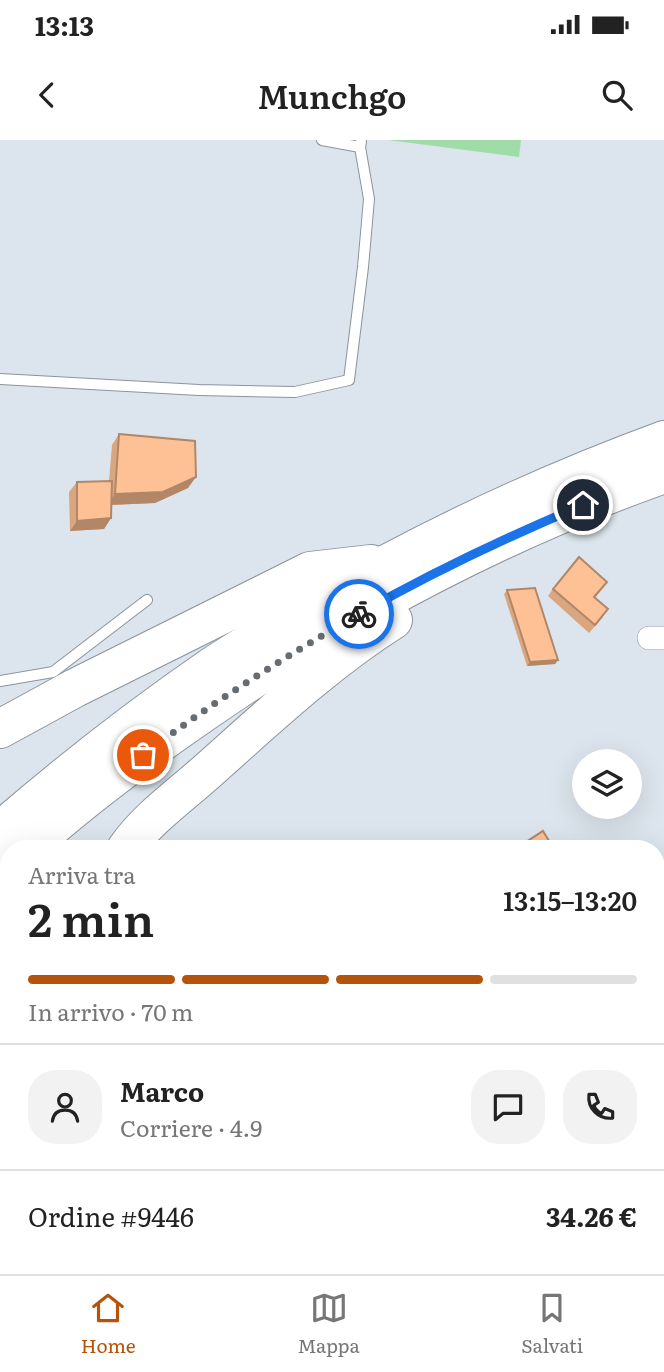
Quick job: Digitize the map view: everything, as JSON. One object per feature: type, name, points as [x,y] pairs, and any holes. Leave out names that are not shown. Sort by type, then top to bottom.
[{"type":"highway","points":[[0,831],[90,757],[216,664],[283,623],[387,563],[458,527],[548,485],[664,440]]},
{"type":"highway","points":[[37,840],[162,741],[305,645],[423,579],[509,537],[623,488],[664,474]]},
{"type":"highway","points":[[0,729],[75,688],[310,571],[387,563]]},
{"type":"highway","points":[[134,840],[146,825],[267,718],[368,636],[395,619],[423,579]]},
{"type":"lane","points":[[0,379],[199,390],[295,392],[349,380],[369,199],[360,143],[322,140]]},
{"type":"lane","points":[[0,681],[53,672],[148,600]]},
{"type":"green space","points":[[388,140],[521,140],[519,157]]},
{"type":"building","points":[[119,434],[195,441],[196,477],[163,492],[115,494]]},
{"type":"building","points":[[112,481],[111,518],[77,521],[77,482]]},
{"type":"building","points":[[579,557],[607,582],[594,597],[608,609],[595,625],[553,589]]},
{"type":"building","points":[[535,588],[558,660],[530,662],[507,590]]},
{"type":"building","points":[[543,831],[548,840],[529,840]]},
{"type":"way so far","points":[[143,755],[233,692],[359,614]]},
{"type":"route","points":[[359,614],[509,537],[583,505]]}]
